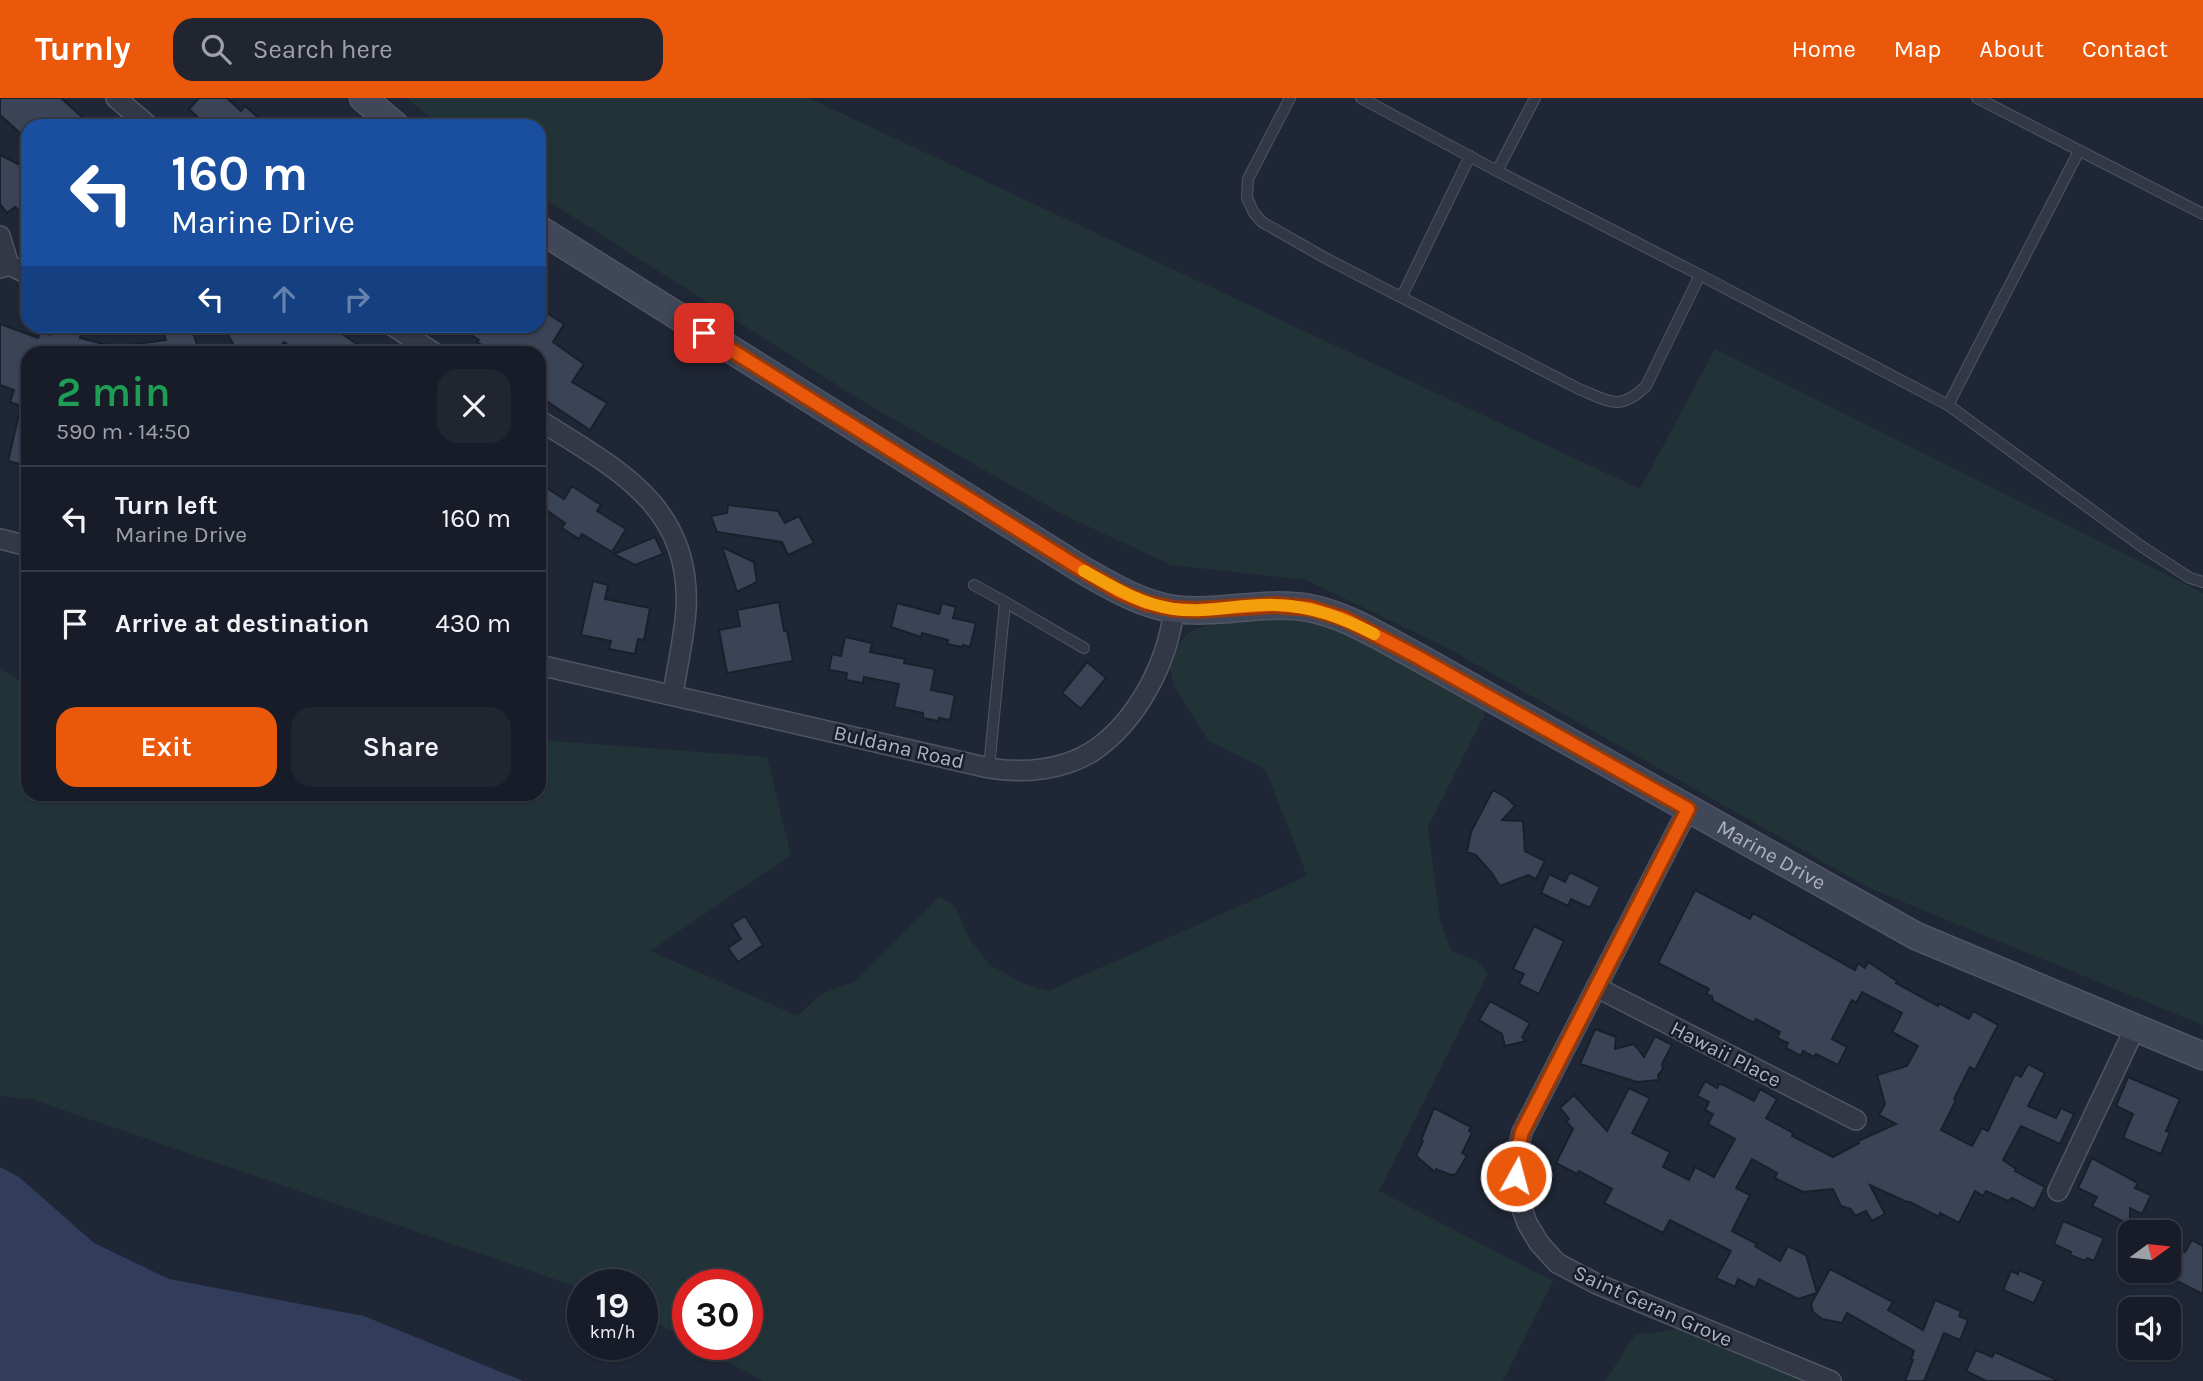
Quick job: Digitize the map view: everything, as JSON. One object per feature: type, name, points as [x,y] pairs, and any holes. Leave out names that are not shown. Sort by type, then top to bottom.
[{"type":"street","points":[[116,98],[141,119]]},
{"type":"street","points":[[363,98],[388,119]]},
{"type":"street","name":"Marine Drive","points":[[546,233],[1081,569],[1133,597],[1146,603],[1174,609],[1275,605],[1310,608],[1345,619],[1416,656],[1916,936],[2203,1056]]},
{"type":"street","points":[[0,236],[17,268]]},
{"type":"street","points":[[404,333],[424,346]]},
{"type":"street","points":[[546,424],[626,476],[652,501],[673,534],[683,567],[686,609],[673,694]]},
{"type":"street","points":[[0,539],[21,544]]},
{"type":"street","name":"Buldana Road","points":[[546,667],[989,768],[1009,772],[1032,771],[1062,764],[1092,752],[1112,736],[1136,708],[1147,690],[1165,646],[1174,609]]},
{"type":"street","name":"Saint Geran Grove","points":[[1688,809],[1522,1132],[1515,1162],[1516,1191],[1527,1223],[1539,1243],[1557,1263],[1597,1284],[1831,1381]]},
{"type":"street","name":"Hawaii Place","points":[[1596,987],[1856,1120]]},
{"type":"street","points":[[2058,1191],[2136,1028]]},
{"type":"lane","points":[[1290,98],[1248,179],[1247,198],[1262,222],[1327,260],[1402,296],[1579,389],[1610,401],[1634,398],[1646,386],[1700,275]]},
{"type":"lane","points":[[1361,98],[1948,405],[2141,546],[2190,578],[2203,582]]},
{"type":"lane","points":[[1497,171],[1535,98]]},
{"type":"lane","points":[[1977,98],[2203,214]]},
{"type":"lane","points":[[1948,405],[2079,150]]},
{"type":"lane","points":[[1402,296],[1470,156]]},
{"type":"lane","points":[[974,585],[1084,648]]},
{"type":"lane","points":[[989,768],[1005,602]]},
{"type":"shaded area","points":[[407,98],[809,98],[1640,489],[1715,349],[2203,593],[2203,1025],[1869,888],[1449,649],[1306,580],[1171,565],[1066,516],[870,406],[546,199],[546,119],[432,119]]},
{"type":"shaded area","points":[[1303,618],[1353,636],[1486,712],[1428,827],[1440,919],[1451,951],[1476,960],[1488,973],[1379,1191],[1553,1281],[1503,1381],[763,1381],[724,1360],[763,1360],[763,1269],[672,1269],[672,1331],[658,1324],[658,1269],[567,1269],[567,1283],[34,1100],[0,1096],[0,669],[21,681],[21,801],[546,801],[546,741],[767,757],[791,855],[650,951],[798,1016],[821,994],[856,981],[939,897],[955,906],[969,938],[990,965],[1022,983],[1048,991],[1307,876],[1266,770],[1211,742],[1175,688],[1170,669],[1174,651],[1187,634],[1218,622]]},
{"type":"shaded area","points":[[1679,1329],[1805,1381],[1605,1381],[1635,1335]]},
{"type":"water","points":[[0,1167],[19,1177],[94,1243],[169,1279],[364,1316],[523,1381],[0,1381]]},
{"type":"building","points":[[0,98],[61,98],[83,118],[21,119],[21,134],[0,115]]},
{"type":"building","points":[[199,98],[227,98],[241,111],[245,106],[260,119],[200,119],[189,109]]},
{"type":"building","points":[[0,155],[21,166],[21,212],[15,207],[7,213],[0,204]]},
{"type":"building","points":[[546,312],[564,324],[553,342],[584,364],[572,382],[607,403],[590,430],[546,401],[546,346],[483,346],[477,342],[479,340],[468,333],[546,333]]},
{"type":"building","points":[[0,324],[38,338],[40,333],[79,333],[80,338],[111,346],[21,346],[21,406],[10,402],[14,390],[0,385]]},
{"type":"building","points":[[193,333],[197,346],[130,346],[166,340],[164,335]]},
{"type":"building","points":[[227,333],[341,333],[360,346],[289,346],[284,342],[281,346],[234,346]]},
{"type":"building","points":[[21,406],[21,464],[8,461]]},
{"type":"building","points":[[572,486],[601,505],[597,511],[626,529],[612,552],[582,534],[579,539],[562,528],[565,523],[546,510],[546,487],[564,499]]},
{"type":"building","points":[[728,505],[778,511],[785,523],[799,516],[814,543],[788,555],[782,542],[717,532],[711,516],[727,513]]},
{"type":"building","points":[[655,537],[663,554],[635,565],[614,554]]},
{"type":"building","points":[[722,547],[754,562],[757,582],[737,592]]},
{"type":"building","points":[[593,581],[608,585],[605,599],[650,608],[644,640],[638,639],[635,654],[609,649],[611,641],[581,635]]},
{"type":"building","points":[[779,602],[793,661],[727,673],[719,630],[740,626],[737,610]]},
{"type":"building","points":[[897,603],[939,614],[942,603],[956,607],[953,618],[976,623],[970,647],[947,644],[948,640],[922,633],[921,637],[891,627]]},
{"type":"building","points":[[845,637],[872,643],[870,652],[935,669],[931,690],[955,695],[950,720],[923,718],[923,713],[894,707],[899,684],[864,677],[863,683],[846,680],[847,673],[829,670],[832,654],[841,656]]},
{"type":"building","points":[[1087,662],[1106,678],[1081,709],[1062,693]]},
{"type":"building","points":[[1493,790],[1515,806],[1502,820],[1523,821],[1525,851],[1545,861],[1536,879],[1528,875],[1500,886],[1476,855],[1467,852],[1471,832]]},
{"type":"building","points":[[1570,872],[1600,887],[1590,908],[1571,899],[1568,906],[1541,893],[1549,874],[1565,882]]},
{"type":"building","points":[[1695,890],[1750,919],[1753,913],[1855,970],[1858,963],[1865,968],[1868,962],[1897,981],[1896,983],[1938,1006],[1939,1003],[1969,1019],[1973,1011],[1998,1025],[1975,1070],[1970,1067],[1941,1130],[1972,1146],[1982,1128],[1988,1131],[2015,1074],[2021,1077],[2028,1064],[2045,1073],[2028,1106],[2056,1118],[2061,1108],[2074,1114],[2060,1144],[2021,1126],[2003,1160],[2016,1169],[2015,1171],[2045,1187],[2034,1209],[2012,1198],[2008,1201],[1986,1191],[1983,1196],[1975,1191],[1959,1223],[1940,1213],[1939,1217],[1870,1185],[1885,1214],[1872,1221],[1866,1211],[1855,1216],[1851,1209],[1841,1206],[1833,1189],[1803,1192],[1775,1178],[1777,1173],[1752,1159],[1736,1188],[1750,1195],[1732,1231],[1757,1244],[1755,1246],[1780,1261],[1788,1246],[1806,1255],[1817,1293],[1798,1299],[1759,1279],[1755,1288],[1738,1279],[1735,1287],[1716,1278],[1731,1251],[1670,1220],[1663,1233],[1604,1203],[1612,1189],[1579,1171],[1577,1174],[1556,1163],[1573,1129],[1560,1108],[1574,1095],[1607,1131],[1629,1088],[1650,1098],[1632,1133],[1670,1152],[1663,1167],[1689,1180],[1695,1167],[1714,1177],[1735,1139],[1708,1124],[1713,1114],[1705,1110],[1709,1102],[1697,1096],[1705,1081],[1717,1088],[1719,1084],[1724,1085],[1754,1101],[1760,1089],[1777,1099],[1766,1118],[1793,1133],[1792,1136],[1833,1157],[1859,1143],[1858,1141],[1896,1124],[1879,1115],[1885,1104],[1877,1075],[1907,1066],[1918,1046],[1892,1032],[1902,1013],[1862,992],[1856,1003],[1852,1000],[1832,1039],[1847,1047],[1838,1065],[1816,1054],[1814,1057],[1803,1051],[1801,1056],[1786,1048],[1788,1043],[1777,1038],[1780,1032],[1756,1019],[1754,1023],[1713,1001],[1712,996],[1706,994],[1709,989],[1658,963]]},
{"type":"building","points":[[745,916],[763,945],[738,962],[728,948],[741,939],[732,924]]},
{"type":"building","points":[[1534,926],[1564,941],[1539,994],[1519,984],[1524,974],[1513,969]]},
{"type":"building","points":[[1490,1001],[1530,1023],[1522,1037],[1526,1041],[1505,1046],[1502,1034],[1479,1020]]},
{"type":"building","points":[[1595,1029],[1616,1037],[1615,1049],[1634,1044],[1644,1057],[1655,1036],[1672,1045],[1662,1064],[1659,1080],[1637,1082],[1580,1064]]},
{"type":"building","points":[[2128,1077],[2180,1099],[2166,1131],[2170,1132],[2161,1154],[2123,1138],[2133,1114],[2116,1106]]},
{"type":"building","points":[[1434,1108],[1471,1127],[1469,1131],[1472,1133],[1462,1153],[1467,1156],[1456,1174],[1451,1175],[1436,1169],[1435,1172],[1416,1156]]},
{"type":"building","points":[[2092,1158],[2138,1183],[2135,1188],[2151,1195],[2142,1214],[2130,1208],[2130,1220],[2120,1220],[2092,1206],[2097,1197],[2078,1188]]},
{"type":"building","points":[[2063,1221],[2104,1238],[2094,1261],[2087,1258],[2085,1261],[2070,1255],[2071,1252],[2054,1244]]},
{"type":"building","points":[[2192,1240],[2203,1246],[2203,1294],[2181,1283],[2181,1250],[2185,1252]]},
{"type":"building","points":[[1830,1269],[1893,1302],[1888,1310],[1923,1330],[1935,1300],[1961,1311],[1959,1316],[1968,1320],[1960,1340],[1944,1333],[1924,1381],[1905,1381],[1914,1351],[1847,1313],[1842,1323],[1822,1319],[1813,1312],[1811,1304]]},
{"type":"building","points":[[2019,1270],[2044,1281],[2034,1303],[2003,1290],[2011,1271],[2018,1274]]},
{"type":"building","points":[[1976,1350],[1992,1357],[1995,1352],[2059,1381],[1986,1381],[1966,1371]]},
{"type":"slow traffic","points":[[1084,571],[1120,592],[1146,603],[1196,610],[1275,605],[1310,608],[1345,619],[1374,634]]},
{"type":"route","points":[[704,333],[1120,592],[1146,603],[1174,609],[1275,605],[1310,608],[1345,619],[1688,809],[1536,1101],[1522,1132],[1515,1162],[1516,1176]]}]
